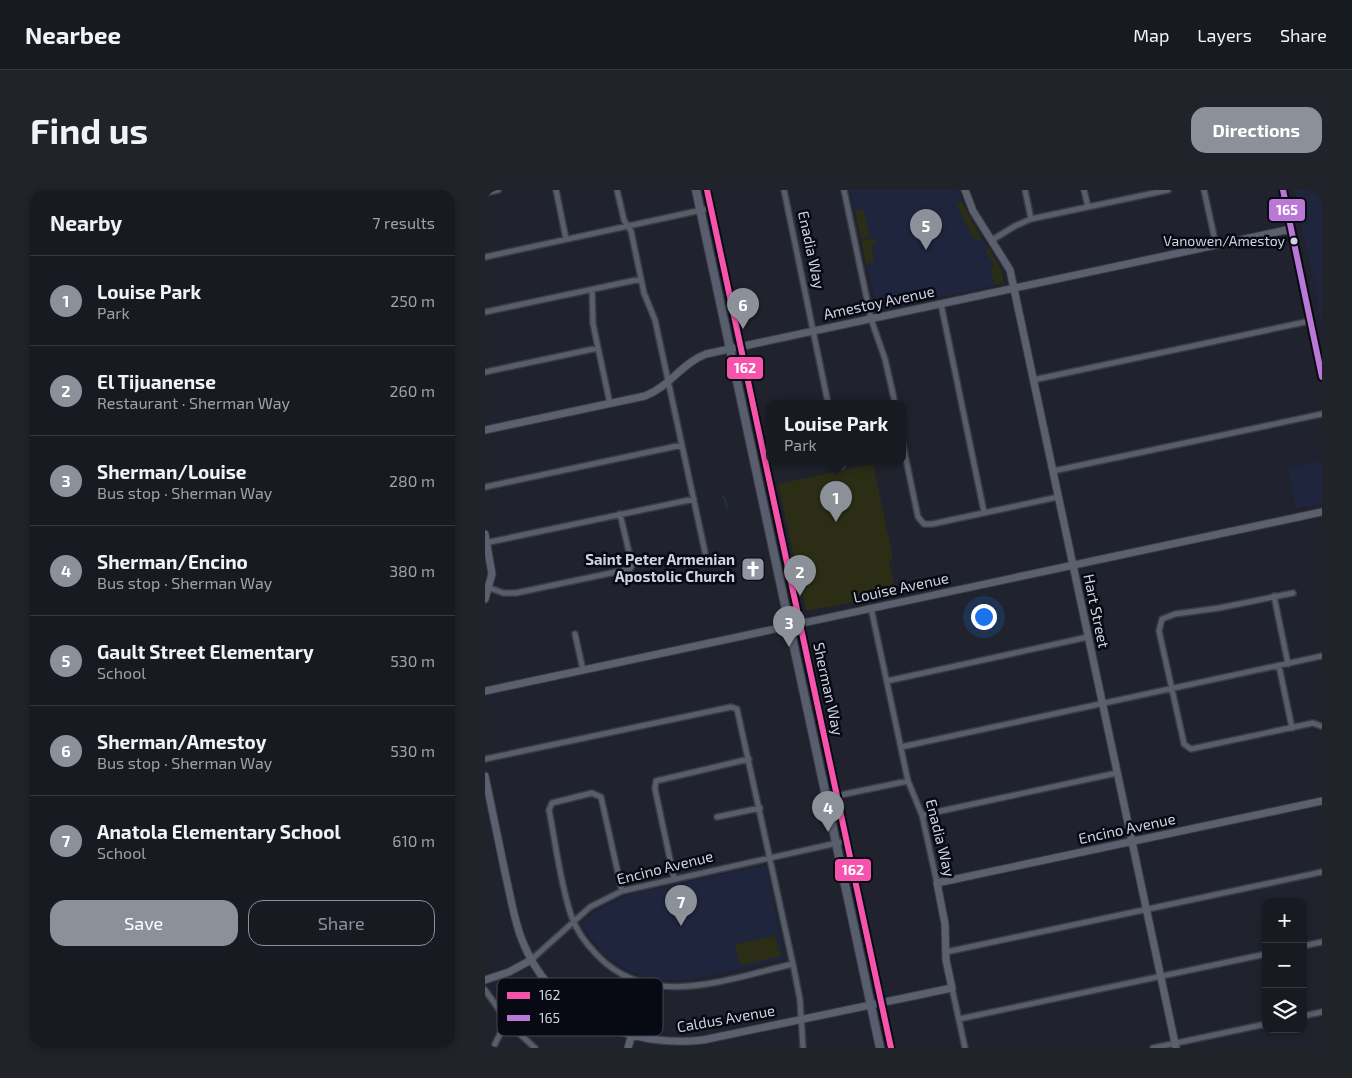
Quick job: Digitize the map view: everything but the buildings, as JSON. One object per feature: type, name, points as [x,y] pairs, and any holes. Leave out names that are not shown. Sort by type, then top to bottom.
[{"type":"main road","name":"Sherman Way","points":[[696,190],[880,1048]]},
{"type":"main road","name":"Sherman Way","points":[[707,190],[891,1048]]},
{"type":"street","points":[[485,193],[498,190]]},
{"type":"street","points":[[556,190],[566,239]]},
{"type":"street","points":[[617,190],[624,220],[631,231],[641,279],[655,320],[705,552]]},
{"type":"street","name":"Enadia Way","points":[[784,190],[828,400]]},
{"type":"street","points":[[844,190],[871,319],[885,359],[894,400]]},
{"type":"street","name":"Hart Street","points":[[965,190],[973,211],[1009,267],[1176,1046]]},
{"type":"street","points":[[1025,190],[1031,219]]},
{"type":"street","points":[[1084,190],[1088,208]]},
{"type":"street","points":[[992,240],[1031,219],[1088,208],[1145,192],[1168,190]]},
{"type":"street","points":[[1205,190],[1216,245]]},
{"type":"street","points":[[1283,190],[1322,377]]},
{"type":"street","points":[[485,257],[711,208]]},
{"type":"street","name":"Amestoy Avenue","points":[[485,430],[645,396],[660,389],[686,366],[701,356],[1291,229]]},
{"type":"street","points":[[485,312],[641,279]]},
{"type":"street","points":[[592,290],[591,314],[611,404]]},
{"type":"street","points":[[941,304],[984,512]]},
{"type":"street","points":[[1033,380],[1310,320]]},
{"type":"street","points":[[485,372],[598,348]]},
{"type":"street","points":[[1053,471],[1322,414]]},
{"type":"street","points":[[485,487],[682,445]]},
{"type":"street","points":[[906,459],[917,512],[922,523],[932,524],[1058,496]]},
{"type":"street","points":[[486,543],[694,499]]},
{"type":"street","name":"Louise Avenue","points":[[485,691],[1322,512]]},
{"type":"street","points":[[490,588],[503,593],[516,593],[631,568],[620,514]]},
{"type":"street","points":[[485,534],[492,569],[490,588],[485,599]]},
{"type":"street","points":[[1293,593],[1219,608],[1170,615],[1162,619],[1159,631],[1183,740],[1187,747],[1196,750],[1313,723],[1321,726]]},
{"type":"street","points":[[1275,596],[1288,664]]},
{"type":"street","name":"Enadia Way","points":[[871,608],[908,780],[922,815],[937,884],[945,924],[946,952],[952,988],[965,1048]]},
{"type":"street","points":[[575,634],[583,670]]},
{"type":"street","points":[[887,681],[1088,637]]},
{"type":"street","points":[[901,747],[1322,656]]},
{"type":"street","points":[[1279,666],[1292,728]]},
{"type":"street","points":[[485,759],[729,707],[735,708],[740,714],[793,964],[803,1048]]},
{"type":"street","points":[[674,878],[655,789],[656,780],[749,759]]},
{"type":"street","points":[[922,815],[1117,773]]},
{"type":"street","name":"Caldus Avenue","points":[[485,776],[516,921],[531,960],[544,978]]},
{"type":"street","points":[[826,798],[908,780]]},
{"type":"street","points":[[622,891],[601,796],[593,792],[555,800],[549,810],[573,921],[584,940],[601,959],[616,971],[632,978]]},
{"type":"street","name":"Encino Avenue","points":[[937,884],[1322,801]]},
{"type":"street","points":[[717,817],[760,808]]},
{"type":"street","name":"Encino Avenue","points":[[485,980],[509,972],[531,960],[573,921],[598,902],[622,891],[846,841]]},
{"type":"street","points":[[946,952],[1322,872]]},
{"type":"street","points":[[1307,945],[1322,942]]},
{"type":"street","points":[[959,1019],[1262,955]]},
{"type":"street","points":[[663,986],[682,988],[793,964]]},
{"type":"street","name":"Caldus Avenue","points":[[631,1037],[657,1042],[686,1042],[952,988]]},
{"type":"street","points":[[485,990],[497,1007]]},
{"type":"street","points":[[1307,1015],[1322,1012]]},
{"type":"street","points":[[1153,1048],[1176,1046],[1262,1025]]},
{"type":"street","points":[[493,1048],[499,1036]]},
{"type":"street","points":[[522,1036],[535,1048]]},
{"type":"street","points":[[627,1048],[631,1037]]},
{"type":"shaded area","points":[[850,190],[959,190],[964,209],[1000,267],[1005,283],[879,310]]},
{"type":"shaded area","points":[[1294,190],[1322,190],[1322,335],[1318,300]]},
{"type":"shaded area","points":[[1322,461],[1322,504],[1296,508],[1288,469]]},
{"type":"shaded area","points":[[763,866],[766,867],[784,956],[782,960],[685,980],[651,978],[627,970],[607,956],[590,937],[582,923],[600,909],[632,894]]},
{"type":"green space","points":[[962,202],[983,242],[975,239],[971,234],[957,205]]},
{"type":"green space","points":[[863,209],[870,237],[861,239],[855,211]]},
{"type":"green space","points":[[874,238],[876,244],[871,245],[874,261],[866,265],[861,241]]},
{"type":"green space","points":[[988,247],[1000,267],[1004,283],[995,285],[991,271],[994,264],[986,252]]},
{"type":"green space","points":[[873,465],[893,559],[889,561],[896,594],[806,611],[778,484]]},
{"type":"green space","points":[[675,898],[677,905],[684,903],[687,918],[677,920],[676,913],[669,914],[666,900]]},
{"type":"green space","points":[[775,936],[781,956],[740,965],[735,944]]},
{"type":"waterway","points":[[722,496],[725,498],[727,509]]},
{"type":"waterway","points":[[681,506],[692,503]]},
{"type":"transit line","name":"162","points":[[707,190],[891,1048]]},
{"type":"transit line","name":"165","points":[[1283,190],[1322,377]]},
{"type":"place","name":"Vanowen/Amestoy","points":[[1294,241]]},
{"type":"place","name":"Gault Street Elementary","points":[[926,250]]},
{"type":"place","name":"Sherman/Amestoy","points":[[743,329]]},
{"type":"place","name":"Louise Park","points":[[836,522]]},
{"type":"place","name":"Saint Peter Armenian Apostolic Church","points":[[753,569]]},
{"type":"place","name":"El Tijuanense","points":[[800,596]]},
{"type":"place","name":"Sherman/Louise","points":[[789,647]]},
{"type":"place","name":"Sherman/Encino","points":[[828,832]]},
{"type":"place","name":"Anatola Elementary School","points":[[681,926]]}]
